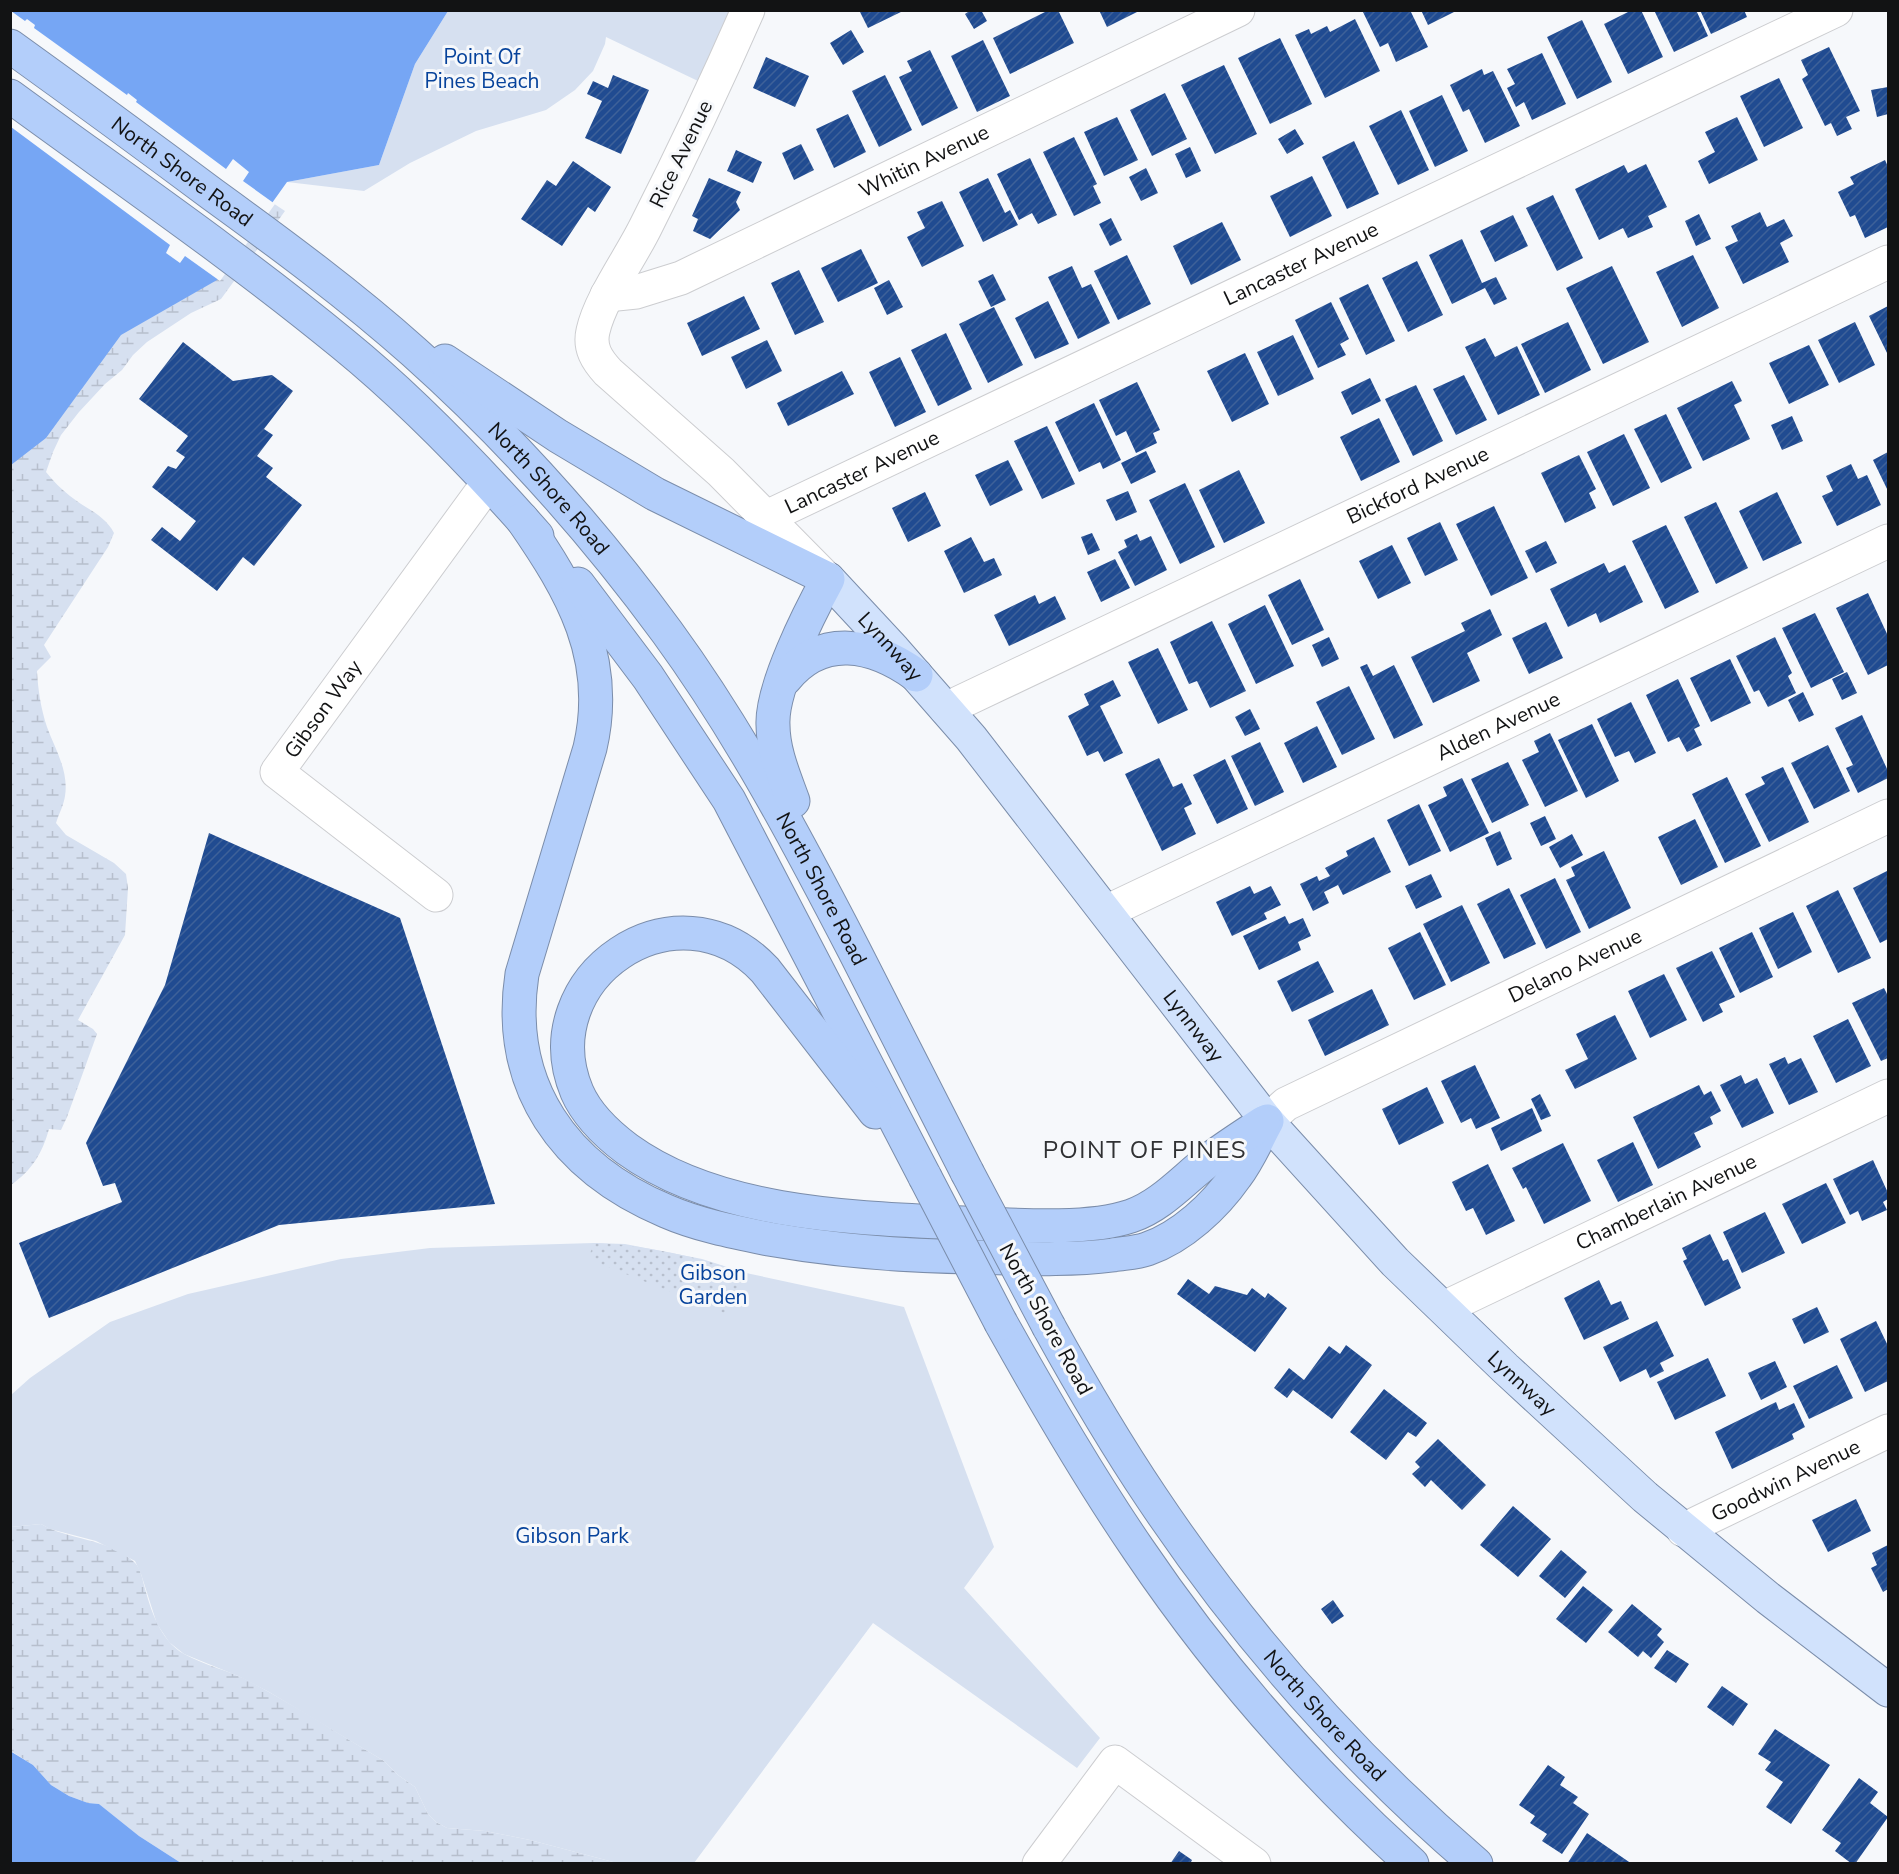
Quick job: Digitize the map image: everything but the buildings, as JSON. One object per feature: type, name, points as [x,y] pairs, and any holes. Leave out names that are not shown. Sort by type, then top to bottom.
[{"type":"highway","name":"North Shore Road","points":[[10,46],[270,236],[415,353],[557,496],[637,592],[696,672],[751,758],[826,896],[1048,1327],[1099,1415],[1152,1499],[1242,1621],[1305,1695],[1375,1770],[1425,1819],[1476,1863]]},
{"type":"highway","name":"North Shore Road","points":[[10,96],[246,269],[351,351],[418,412],[522,519],[563,566],[648,676],[729,800],[1001,1323],[1082,1464],[1109,1506],[1198,1632],[1297,1748],[1412,1863]]},
{"type":"highway","points":[[335,287],[558,436],[630,480],[698,517],[828,579],[809,615],[779,688],[772,727],[778,758],[826,896]]},
{"type":"highway","points":[[522,519],[555,569],[581,620],[594,669],[596,701],[594,733],[588,756],[522,974],[518,1031],[529,1078],[552,1123],[574,1149],[601,1172],[633,1195],[667,1212],[723,1229],[784,1242],[906,1256],[1049,1259],[1087,1257],[1146,1250],[1189,1224],[1238,1174],[1267,1121]]},
{"type":"highway","points":[[779,688],[791,671],[807,657],[816,652],[835,648],[858,649],[886,657],[916,675]]},
{"type":"highway","points":[[925,1177],[765,970],[738,946],[717,938],[696,934],[674,933],[653,936],[615,956],[597,972],[583,992],[570,1030],[570,1056],[574,1082],[591,1115],[621,1145],[665,1173],[715,1192],[765,1204],[836,1215],[909,1221],[1000,1225],[1104,1222],[1133,1215],[1159,1201],[1211,1159],[1267,1121]]},
{"type":"main road","name":"Lynnway","points":[[828,579],[946,709],[1019,798],[1267,1121],[1395,1262],[1583,1441],[1683,1530],[1799,1623],[1888,1690]]},
{"type":"street","name":"Rice Avenue","points":[[608,295],[646,225],[748,10]]},
{"type":"street","name":"Whitin Avenue","points":[[608,295],[644,290],[681,278],[1238,10]]},
{"type":"street","name":"Lancaster Avenue","points":[[767,517],[1836,10]]},
{"type":"street","name":"Bickford Avenue","points":[[946,709],[1888,262]]},
{"type":"street","name":"Lynnway","points":[[608,295],[592,333],[592,345],[599,362],[617,382],[721,472],[828,579]]},
{"type":"street","name":"Gibson Way","points":[[436,895],[277,772],[488,483]]},
{"type":"street","name":"Alden Avenue","points":[[1106,912],[1888,541]]},
{"type":"street","name":"Delano Avenue","points":[[1267,1121],[1286,1104],[1888,816]]},
{"type":"street","name":"Chamberlain Avenue","points":[[1444,1308],[1888,1096]]},
{"type":"street","name":"Goodwin Avenue","points":[[1683,1530],[1888,1431]]},
{"type":"street","points":[[1039,1863],[1115,1762],[1254,1863]]},
{"type":"green space","name":"Point Of Pines Beach","points":[[448,11],[730,11],[698,81],[606,37],[593,71],[575,90],[546,110],[476,131],[410,163],[364,191],[287,182],[379,165],[415,64]]},
{"type":"green space","points":[[247,186],[285,211],[221,299],[191,313],[147,342],[79,412],[61,435],[46,472],[76,501],[106,521],[114,533],[108,547],[44,645],[51,657],[37,671],[43,713],[65,778],[64,799],[56,823],[66,835],[114,863],[126,874],[128,888],[125,935],[78,1020],[97,1034],[67,1117],[61,1130],[49,1129],[35,1161],[11,1185],[11,234]]},
{"type":"green space","name":"Gibson Garden","points":[[594,1243],[633,1246],[672,1253],[746,1273],[729,1315],[588,1259]]},
{"type":"green space","name":"Gibson Park","points":[[625,1244],[702,1259],[746,1273],[904,1307],[994,1547],[964,1588],[1100,1738],[1077,1768],[873,1623],[694,1863],[617,1863],[530,1840],[485,1831],[447,1828],[428,1814],[415,1787],[384,1761],[269,1692],[238,1676],[184,1654],[169,1642],[157,1624],[135,1561],[96,1541],[50,1529],[41,1524],[11,1527],[11,1395],[30,1378],[110,1322],[188,1294],[341,1259],[430,1248]]},
{"type":"green space","points":[[41,1524],[123,1553],[137,1566],[158,1624],[176,1648],[192,1658],[247,1680],[384,1761],[415,1787],[428,1814],[436,1822],[447,1828],[485,1831],[530,1840],[617,1863],[181,1863],[139,1836],[99,1804],[88,1803],[69,1796],[51,1785],[33,1765],[11,1751],[11,1527]]},
{"type":"water","points":[[11,11],[448,11],[415,64],[379,165],[287,182],[217,280],[121,335],[46,438],[11,465]]},
{"type":"water","points":[[10,1751],[33,1765],[51,1785],[69,1796],[88,1803],[99,1804],[139,1836],[181,1863],[11,1863]]},
{"type":"pier","points":[[11,11],[25,21],[27,19],[35,25],[34,28],[127,95],[128,93],[137,100],[136,102],[226,169],[233,159],[249,172],[243,181],[275,204],[220,281],[185,256],[180,263],[166,253],[170,245],[11,127]]},
{"type":"district","name":"POINT OF PINES","points":[[1145,1150]]}]
